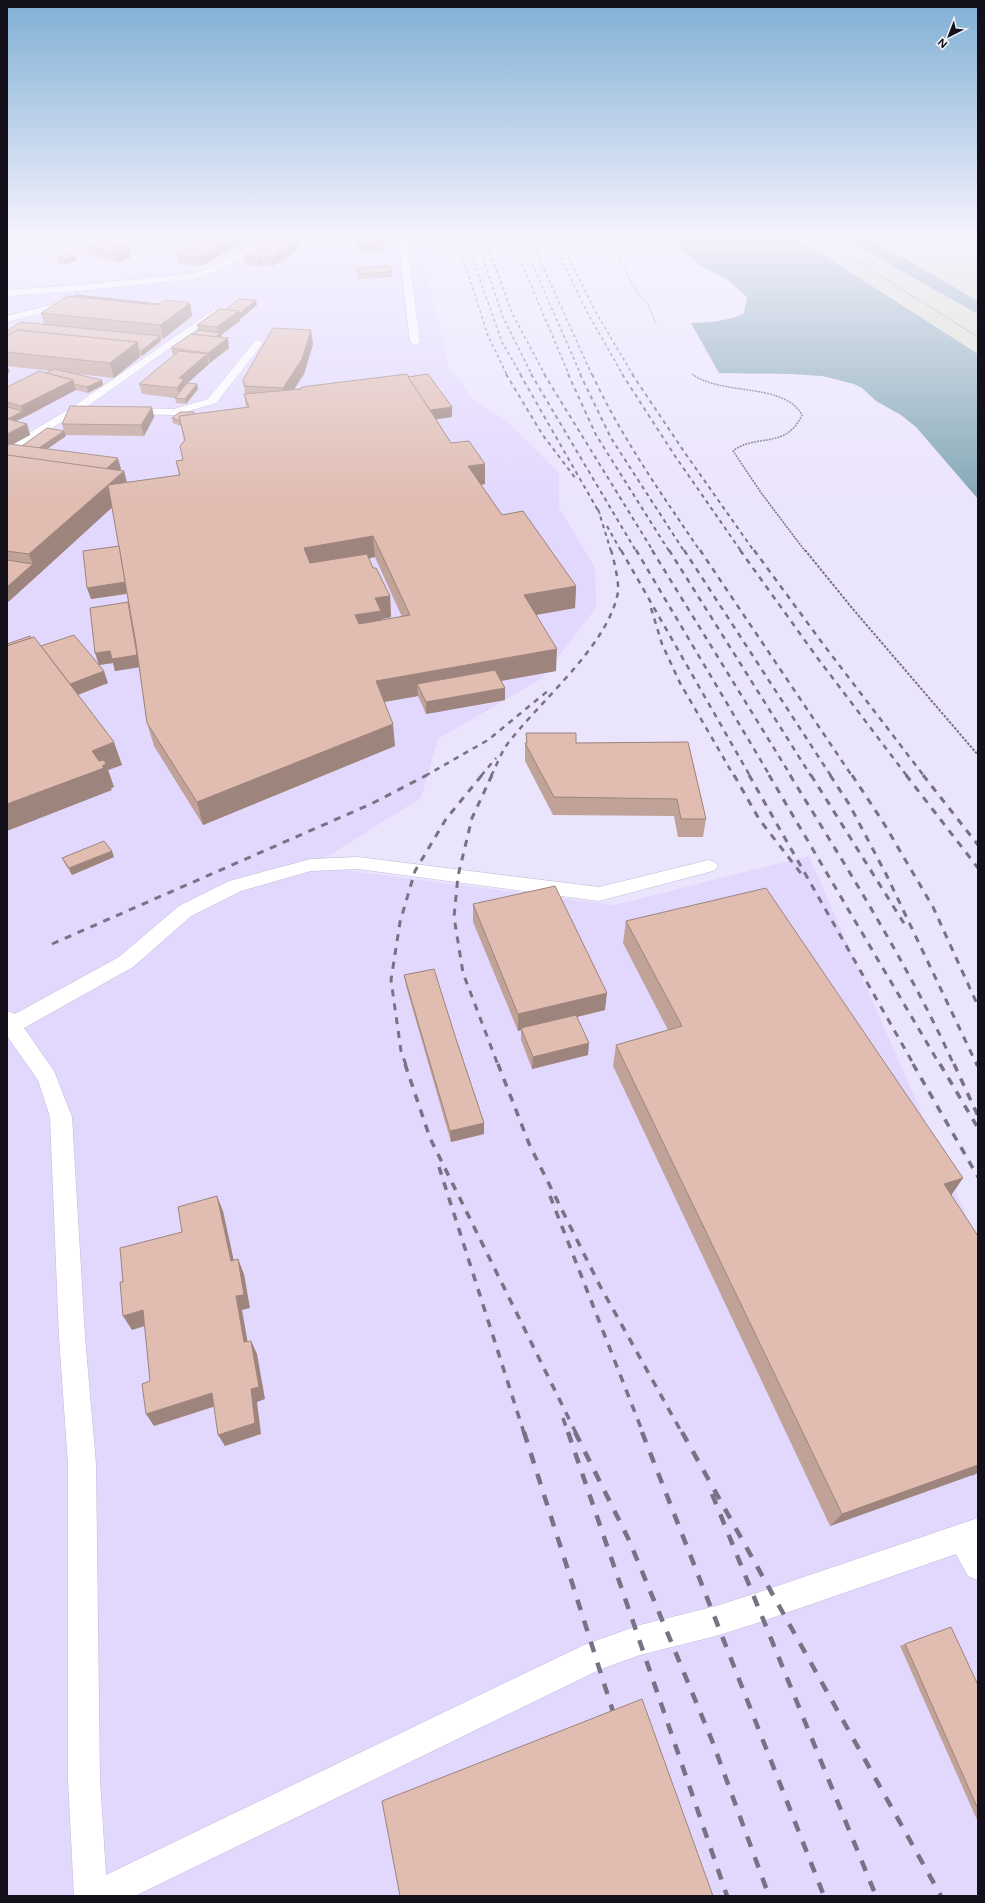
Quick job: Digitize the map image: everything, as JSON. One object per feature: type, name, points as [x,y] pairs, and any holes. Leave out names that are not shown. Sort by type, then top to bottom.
[{"type":"lane","points":[[7,451],[75,410],[197,325]]},
{"type":"lane","points":[[413,325],[415,342]]},
{"type":"lane","points":[[114,411],[175,412],[212,401],[258,343]]},
{"type":"lane","points":[[75,410],[90,410]]},
{"type":"lane","points":[[92,1896],[84,1780],[82,1464],[72,1336],[62,1118],[47,1077],[9,1025],[126,962],[185,911],[235,886],[311,866],[358,863],[599,894],[709,866]]},
{"type":"lane","points":[[99,1896],[595,1656],[640,1640],[716,1621],[970,1535],[978,1566]]},
{"type":"path","points":[[959,325],[978,337]]},
{"type":"path","points":[[692,374],[709,383],[788,400],[801,410],[803,415],[802,421],[785,436],[762,443],[739,446],[733,451],[734,454],[752,481],[847,603],[978,755]]},
{"type":"shaded area","points":[[7,325],[439,325],[449,366],[471,397],[507,421],[559,472],[559,508],[595,568],[596,608],[541,679],[438,739],[421,798],[312,866],[614,905],[809,856],[978,1242],[978,1896],[7,1896]]},
{"type":"green space","points":[[932,325],[978,325],[978,354]]},
{"type":"water","points":[[692,325],[932,325],[978,354],[978,499],[916,427],[901,415],[876,401],[862,388],[854,384],[822,376],[719,373]]},
{"type":"building","points":[[17,325],[49,325],[160,336],[139,351],[137,342],[17,330],[7,336],[7,331]]},
{"type":"building","points":[[197,325],[220,325],[217,327]]},
{"type":"building","points":[[273,328],[311,330],[302,359],[283,388],[245,386],[243,380]]},
{"type":"building","points":[[17,330],[137,342],[110,363],[7,352],[7,336]]},
{"type":"building","points":[[198,330],[221,333],[215,337],[193,334]]},
{"type":"building","points":[[191,334],[228,338],[208,353],[171,348]]},
{"type":"building","points":[[179,351],[207,354],[179,378],[184,379],[177,388],[139,384]]},
{"type":"building","points":[[54,369],[102,380],[87,387],[74,384],[73,380],[46,373]]},
{"type":"building","points":[[39,371],[73,380],[21,406],[7,402],[7,387]]},
{"type":"building","points":[[407,374],[451,443],[469,441],[485,464],[468,466],[502,515],[523,511],[576,586],[524,595],[557,649],[376,681],[393,724],[197,802],[147,723],[136,644],[108,485],[180,475],[176,461],[183,460],[180,446],[185,440],[179,416],[249,407],[244,394],[301,389],[302,387]],"holes":[[[373,536],[410,615],[359,624],[355,615],[381,611],[375,598],[390,596],[376,568],[373,568],[367,554],[310,563],[304,548]]]},
{"type":"building","points":[[428,374],[452,407],[430,410],[408,377]]},
{"type":"building","points":[[187,383],[197,384],[185,399],[175,398]]},
{"type":"building","points":[[70,406],[152,407],[141,425],[62,424]]},
{"type":"building","points":[[7,407],[23,411],[10,418],[7,417]]},
{"type":"building","points":[[180,412],[194,412],[194,414],[179,416],[180,421],[172,418]]},
{"type":"building","points":[[7,419],[27,424],[7,434]]},
{"type":"building","points":[[47,428],[64,431],[39,448],[22,446]]},
{"type":"building","points":[[10,444],[118,458],[106,469],[7,455],[7,446]]},
{"type":"building","points":[[7,455],[124,471],[29,554],[7,551]]},
{"type":"building","points":[[119,546],[125,582],[87,588],[83,551]]},
{"type":"building","points":[[7,560],[33,564],[7,587]]},
{"type":"building","points":[[128,602],[137,655],[112,659],[110,651],[95,653],[90,608]]},
{"type":"building","points":[[74,635],[104,671],[70,684],[41,646]]},
{"type":"building","points":[[30,636],[31,638],[7,646],[7,644]]},
{"type":"building","points":[[34,637],[114,742],[92,751],[99,761],[104,760],[106,764],[102,766],[104,768],[7,804],[7,646]]},
{"type":"building","points":[[495,670],[505,688],[426,702],[417,684]]},
{"type":"building","points":[[526,733],[576,733],[576,743],[688,742],[706,819],[681,819],[677,799],[554,797],[525,743],[527,743]]},
{"type":"building","points":[[104,841],[112,851],[69,868],[62,858]]},
{"type":"building","points":[[555,886],[607,993],[518,1014],[473,904]]},
{"type":"building","points":[[766,888],[963,1178],[944,1184],[978,1236],[978,1465],[842,1514],[616,1045],[682,1026],[626,921]]},
{"type":"building","points":[[434,969],[484,1123],[450,1131],[404,975]]},
{"type":"building","points":[[576,1015],[589,1043],[533,1057],[521,1028]]},
{"type":"building","points":[[217,1196],[231,1261],[238,1259],[244,1295],[236,1296],[244,1342],[251,1341],[259,1387],[251,1389],[255,1423],[218,1435],[212,1393],[146,1414],[142,1384],[150,1381],[143,1310],[123,1316],[120,1282],[123,1282],[120,1248],[182,1232],[178,1207]]},
{"type":"building","points":[[951,1627],[978,1685],[978,1809],[905,1644]]},
{"type":"building","points":[[642,1699],[713,1896],[400,1896],[382,1801]]},
{"type":"railway","points":[[484,325],[488,336],[507,375]]},
{"type":"railway","points":[[496,325],[502,342],[521,375]]},
{"type":"railway","points":[[507,325],[532,375]]},
{"type":"railway","points":[[518,325],[545,375]]},
{"type":"railway","points":[[548,325],[569,375]]},
{"type":"railway","points":[[559,325],[581,375]]},
{"type":"railway","points":[[569,325],[592,375]]},
{"type":"railway","points":[[594,325],[623,375]]},
{"type":"railway","points":[[603,325],[633,375]]},
{"type":"railway","points":[[506,374],[542,434],[576,479]]},
{"type":"railway","points":[[520,374],[599,512]]},
{"type":"railway","points":[[531,374],[636,551]]},
{"type":"railway","points":[[544,374],[653,551]]},
{"type":"railway","points":[[568,374],[596,435],[669,551]]},
{"type":"railway","points":[[580,374],[611,438],[684,551]]},
{"type":"railway","points":[[592,374],[603,397],[629,442],[656,486],[700,551]]},
{"type":"railway","points":[[622,374],[675,456],[741,551]]},
{"type":"railway","points":[[632,374],[754,551]]},
{"type":"railway","points":[[599,512],[611,551]]},
{"type":"railway","points":[[607,526],[621,551]]},
{"type":"railway","points":[[491,776],[506,746],[587,653],[601,633],[612,613],[618,588],[615,565],[611,550]]},
{"type":"railway","points":[[621,550],[750,776]]},
{"type":"railway","points":[[636,550],[770,776]]},
{"type":"railway","points":[[652,550],[791,776]]},
{"type":"railway","points":[[669,550],[811,776]]},
{"type":"railway","points":[[684,550],[831,776]]},
{"type":"railway","points":[[700,550],[852,776]]},
{"type":"railway","points":[[740,550],[816,656],[907,776]]},
{"type":"railway","points":[[754,550],[823,644],[924,776]]},
{"type":"railway","points":[[651,608],[662,644],[680,683],[734,776]]},
{"type":"railway","points":[[425,776],[488,740],[549,690]]},
{"type":"railway","points":[[481,776],[496,758]]},
{"type":"railway","points":[[52,944],[371,804],[427,775]]},
{"type":"railway","points":[[406,1065],[401,1051],[391,980],[400,922],[415,871],[446,819],[482,775]]},
{"type":"railway","points":[[492,775],[472,818],[458,876],[454,917],[463,973],[498,1065]]},
{"type":"railway","points":[[734,775],[759,819],[803,876]]},
{"type":"railway","points":[[749,775],[914,1065]]},
{"type":"railway","points":[[769,775],[940,1065]]},
{"type":"railway","points":[[790,775],[897,954],[917,990],[954,1065]]},
{"type":"railway","points":[[811,775],[905,925]]},
{"type":"railway","points":[[830,775],[849,804],[886,874],[977,1065]]},
{"type":"railway","points":[[852,775],[883,822],[933,907],[978,1006]]},
{"type":"railway","points":[[906,775],[978,868]]},
{"type":"railway","points":[[923,775],[978,845]]},
{"type":"railway","points":[[405,1064],[430,1138],[576,1433]]},
{"type":"railway","points":[[498,1064],[530,1146],[600,1286],[682,1433]]},
{"type":"railway","points":[[913,1064],[978,1177]]},
{"type":"railway","points":[[940,1064],[978,1128]]},
{"type":"railway","points":[[954,1064],[978,1116]]},
{"type":"railway","points":[[439,1167],[524,1433]]},
{"type":"railway","points":[[550,1196],[643,1433]]},
{"type":"railway","points":[[563,1418],[568,1433]]},
{"type":"railway","points":[[524,1432],[616,1721]]},
{"type":"railway","points":[[568,1432],[727,1896]]},
{"type":"railway","points":[[575,1432],[629,1540],[713,1743],[769,1896]]},
{"type":"railway","points":[[642,1432],[824,1896]]},
{"type":"railway","points":[[682,1432],[941,1896]]},
{"type":"railway","points":[[969,1465],[978,1481]]},
{"type":"railway","points":[[712,1494],[876,1896]]}]
